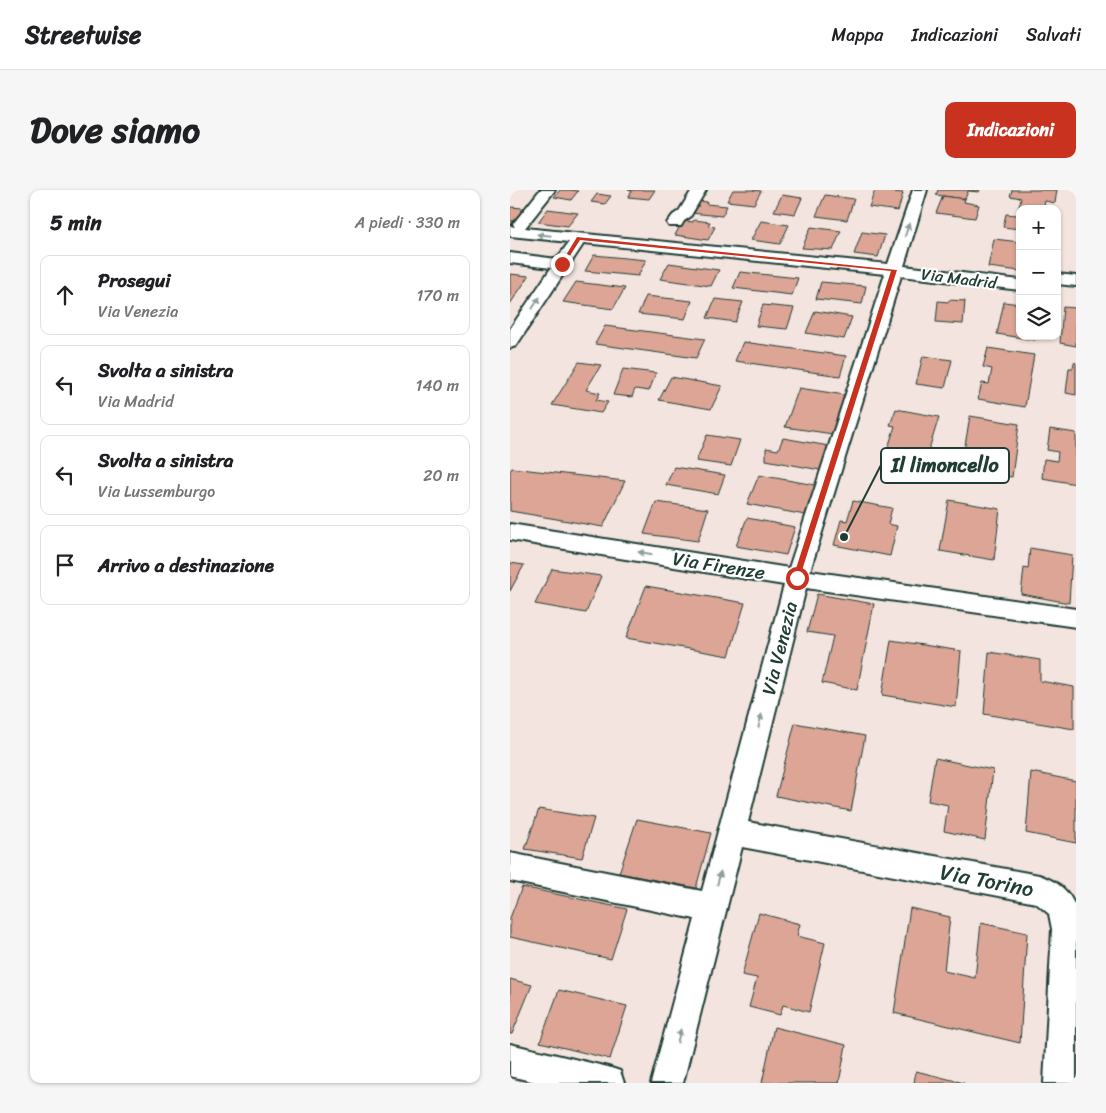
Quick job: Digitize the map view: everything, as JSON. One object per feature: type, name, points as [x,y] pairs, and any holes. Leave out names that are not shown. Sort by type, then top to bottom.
[{"type":"street","points":[[516,228],[548,190]]},
{"type":"street","points":[[675,223],[678,218],[685,214],[699,190]]},
{"type":"street","name":"Via Venezia","points":[[667,1083],[797,578],[920,190]]},
{"type":"street","name":"Via Madrid","points":[[516,228],[579,238],[894,270],[1016,285]]},
{"type":"street","points":[[510,342],[579,238]]},
{"type":"street","points":[[510,258],[562,264]]},
{"type":"street","points":[[1061,279],[1076,281]]},
{"type":"street","points":[[1061,290],[1076,292]]},
{"type":"street","name":"Via Firenze","points":[[510,532],[797,578],[1076,618]]},
{"type":"street","name":"Via Torino","points":[[731,832],[1039,889],[1058,900],[1065,914],[1067,928],[1060,1083]]},
{"type":"street","points":[[510,867],[712,908]]},
{"type":"street","points":[[510,1060],[608,1083]]},
{"type":"building","points":[[560,190],[578,191],[571,200],[554,197]]},
{"type":"building","points":[[628,190],[655,190],[649,199],[628,197],[632,191]]},
{"type":"building","points":[[733,190],[761,191],[754,204],[727,201]]},
{"type":"building","points":[[875,190],[891,190],[891,192],[903,193],[898,211],[869,207]]},
{"type":"building","points":[[938,190],[980,190],[979,192],[968,191],[965,199],[936,195]]},
{"type":"building","points":[[1012,190],[1057,190],[1055,203],[1045,201],[1044,205],[1019,205],[1021,198],[1010,196]]},
{"type":"building","points":[[597,194],[611,196],[605,204],[591,202]]},
{"type":"building","points":[[782,195],[802,198],[795,214],[774,211]]},
{"type":"building","points":[[825,195],[854,199],[847,220],[816,216]]},
{"type":"building","points":[[943,196],[965,199],[964,202],[979,205],[975,218],[936,213]]},
{"type":"building","points":[[698,201],[707,202],[706,204],[727,206],[722,216],[690,213]]},
{"type":"building","points":[[510,207],[524,208],[514,221],[510,221]]},
{"type":"building","points":[[548,209],[578,213],[568,226],[538,222]]},
{"type":"building","points":[[1006,214],[1016,215],[1016,229],[1003,227]]},
{"type":"building","points":[[694,220],[710,222],[708,226],[715,227],[708,240],[675,235],[683,221],[693,222]]},
{"type":"building","points":[[761,221],[789,225],[780,244],[751,240]]},
{"type":"building","points":[[811,227],[841,231],[833,250],[802,248]]},
{"type":"building","points":[[862,232],[885,235],[878,257],[854,254]]},
{"type":"building","points":[[994,239],[1016,242],[1016,270],[988,267]]},
{"type":"building","points":[[594,255],[646,260],[638,276],[585,271]]},
{"type":"building","points":[[669,263],[719,270],[711,286],[660,279]]},
{"type":"building","points":[[740,272],[798,278],[792,295],[733,288]]},
{"type":"building","points":[[510,274],[529,276],[510,304]]},
{"type":"building","points":[[576,282],[625,288],[613,309],[563,302]]},
{"type":"building","points":[[821,282],[866,286],[862,304],[816,299]]},
{"type":"building","points":[[646,296],[692,301],[685,319],[638,314]]},
{"type":"building","points":[[715,299],[743,302],[735,322],[707,318]]},
{"type":"building","points":[[949,300],[965,301],[963,324],[936,322],[938,301],[949,302]]},
{"type":"building","points":[[1004,302],[1016,304],[1016,337],[997,334]]},
{"type":"building","points":[[763,305],[794,308],[787,329],[756,326]]},
{"type":"building","points":[[1063,307],[1076,308],[1076,346],[1060,343]]},
{"type":"building","points":[[815,311],[852,317],[844,339],[806,333]]},
{"type":"building","points":[[605,326],[705,339],[696,358],[595,344]]},
{"type":"building","points":[[743,342],[846,356],[840,376],[735,361]]},
{"type":"building","points":[[988,348],[1034,355],[1025,407],[978,399],[982,383],[989,384],[992,369],[983,367]]},
{"type":"building","points":[[923,356],[952,360],[945,388],[916,384]]},
{"type":"building","points":[[579,362],[601,365],[586,390],[600,393],[596,400],[608,402],[601,413],[552,405]]},
{"type":"building","points":[[1074,362],[1076,363],[1076,395],[1066,393],[1069,368],[1073,368]]},
{"type":"building","points":[[623,369],[656,373],[649,391],[635,389],[632,397],[613,395]]},
{"type":"building","points":[[671,377],[722,386],[711,409],[659,400]]},
{"type":"building","points":[[799,388],[845,395],[833,434],[785,427]]},
{"type":"building","points":[[896,409],[939,417],[925,462],[886,454],[895,426],[890,425]]},
{"type":"building","points":[[970,416],[1019,424],[1012,477],[961,469]]},
{"type":"building","points":[[1050,429],[1076,433],[1076,484],[1042,478],[1044,459],[1057,461],[1058,452],[1047,450]]},
{"type":"building","points":[[707,435],[740,440],[731,466],[696,461]]},
{"type":"building","points":[[783,438],[829,446],[820,470],[766,460],[766,448],[778,450]]},
{"type":"building","points":[[674,467],[725,475],[718,494],[666,485]]},
{"type":"building","points":[[512,468],[625,481],[603,527],[510,511],[510,471]]},
{"type":"building","points":[[759,475],[815,485],[805,515],[747,504]]},
{"type":"building","points":[[949,500],[1000,509],[994,560],[940,551]]},
{"type":"building","points":[[853,501],[892,508],[888,524],[897,526],[890,556],[834,545],[841,520],[847,521]]},
{"type":"building","points":[[656,502],[708,509],[698,541],[644,534]]},
{"type":"building","points":[[747,518],[795,527],[786,555],[736,546]]},
{"type":"building","points":[[1030,548],[1072,555],[1069,603],[1021,594],[1024,568],[1028,569]]},
{"type":"building","points":[[510,563],[524,565],[510,591]]},
{"type":"building","points":[[552,569],[601,576],[586,613],[535,604]]},
{"type":"building","points":[[646,586],[745,603],[729,656],[626,638]]},
{"type":"building","points":[[817,594],[874,604],[857,690],[822,683],[833,636],[807,632]]},
{"type":"building","points":[[891,640],[961,651],[956,707],[882,695]]},
{"type":"building","points":[[989,652],[1040,660],[1040,681],[1074,687],[1074,729],[984,714]]},
{"type":"building","points":[[795,723],[865,736],[851,811],[776,796]]},
{"type":"building","points":[[935,758],[993,770],[985,840],[944,831],[948,805],[928,801]]},
{"type":"building","points":[[1031,772],[1076,781],[1076,843],[1026,833]]},
{"type":"building","points":[[539,809],[594,818],[582,858],[525,849]]},
{"type":"building","points":[[637,819],[711,833],[696,888],[619,873]]},
{"type":"building","points":[[522,887],[627,909],[611,959],[510,937],[510,918]]},
{"type":"building","points":[[910,908],[950,917],[944,971],[975,978],[981,923],[1027,933],[1020,1043],[894,1013]]},
{"type":"building","points":[[759,913],[800,924],[797,936],[825,943],[809,1012],[783,1005],[780,1015],[749,1007],[757,978],[742,975]]},
{"type":"building","points":[[510,979],[532,985],[512,1034],[510,1034]]},
{"type":"building","points":[[559,990],[627,1006],[610,1059],[540,1042]]},
{"type":"building","points":[[774,1027],[846,1045],[839,1083],[762,1083]]},
{"type":"building","points":[[916,1071],[964,1083],[914,1083]]},
{"type":"place","name":"Il limoncello","points":[[844,537]]},
{"type":"route","points":[[562,264],[579,238],[894,270],[797,578]]}]
